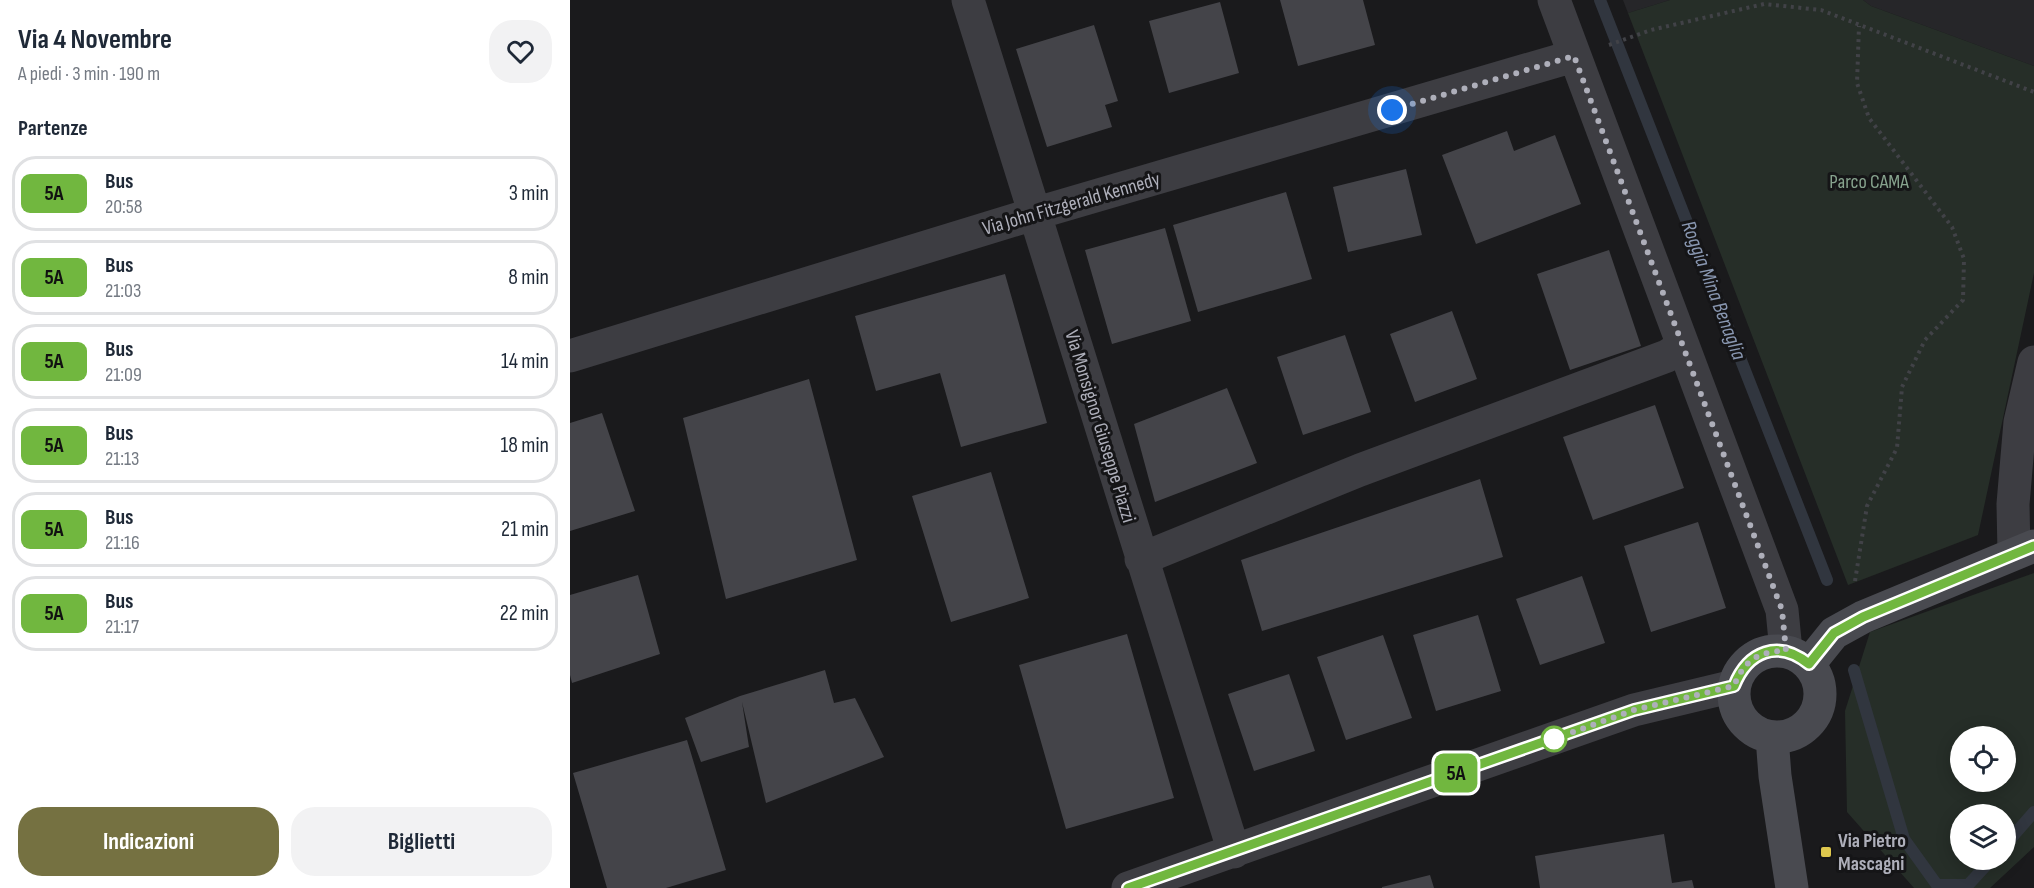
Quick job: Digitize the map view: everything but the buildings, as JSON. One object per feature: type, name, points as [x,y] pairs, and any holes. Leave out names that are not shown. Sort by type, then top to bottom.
[{"type":"street","name":"Via Monsignor Giuseppe Piazzi","points":[[969,0],[1234,852]]},
{"type":"street","points":[[1554,0],[1587,52],[1683,345],[1798,658],[1818,679],[1821,696],[1816,713],[1805,727],[1790,735],[1772,737],[1755,732],[1742,720],[1734,704],[1734,686],[1740,670],[1752,657],[1769,651],[1798,658],[1834,633],[1863,617],[2024,550],[2013,504],[2020,422],[2034,362]]},
{"type":"street","name":"Via John Fitzgerald Kennedy","points":[[570,356],[1037,213],[1587,52]]},
{"type":"street","points":[[1141,559],[1360,470],[1667,356],[1683,345]]},
{"type":"street","points":[[1128,888],[1166,882],[1234,852],[1634,710],[1734,686]]},
{"type":"street","points":[[1772,737],[1775,776],[1792,888]]},
{"type":"path","points":[[1587,52],[1651,30],[1764,4],[1821,10],[2034,92]]},
{"type":"path","points":[[1859,26],[1857,83],[1869,118],[1952,227],[1964,259],[1963,300],[1925,340],[1902,387],[1897,448],[1867,506],[1854,588],[1863,617]]},
{"type":"shaded area","points":[[1623,0],[1670,0],[1628,13]]},
{"type":"shaded area","points":[[1863,0],[2034,0],[2034,66],[1871,6]]},
{"type":"green space","name":"Parco CAMA","points":[[1670,0],[1863,0],[1871,6],[2034,66],[2034,273],[1978,535],[1848,585],[1628,13]]},
{"type":"green space","points":[[2034,573],[2034,847],[2016,864],[2016,804],[1950,804],[1950,870],[2009,870],[1990,888],[1914,888],[1847,812],[1845,711],[1870,632]]},
{"type":"waterway","name":"Roggia Mina Benaglia","points":[[1600,0],[1827,580]]},
{"type":"waterway","name":"Roggia Mina Benaglia","points":[[1854,670],[1904,839],[1937,885],[1968,885],[1982,870]]},
{"type":"waterway","name":"Roggia Mina Benaglia","points":[[2016,833],[2034,812]]},
{"type":"bus line","name":"5A","points":[[1128,888],[1634,710],[1734,686],[1740,670],[1752,657],[1769,651],[1786,651],[1799,656],[1809,664],[1834,633],[1863,617],[2034,546]]},
{"type":"place","name":"Via Pietro Mascagni","points":[[1826,852]]},
{"type":"route","points":[[1392,110],[1574,56],[1782,610],[1786,651],[1769,651],[1752,657],[1740,670],[1734,686],[1634,710],[1552,739],[1554,739]]}]
